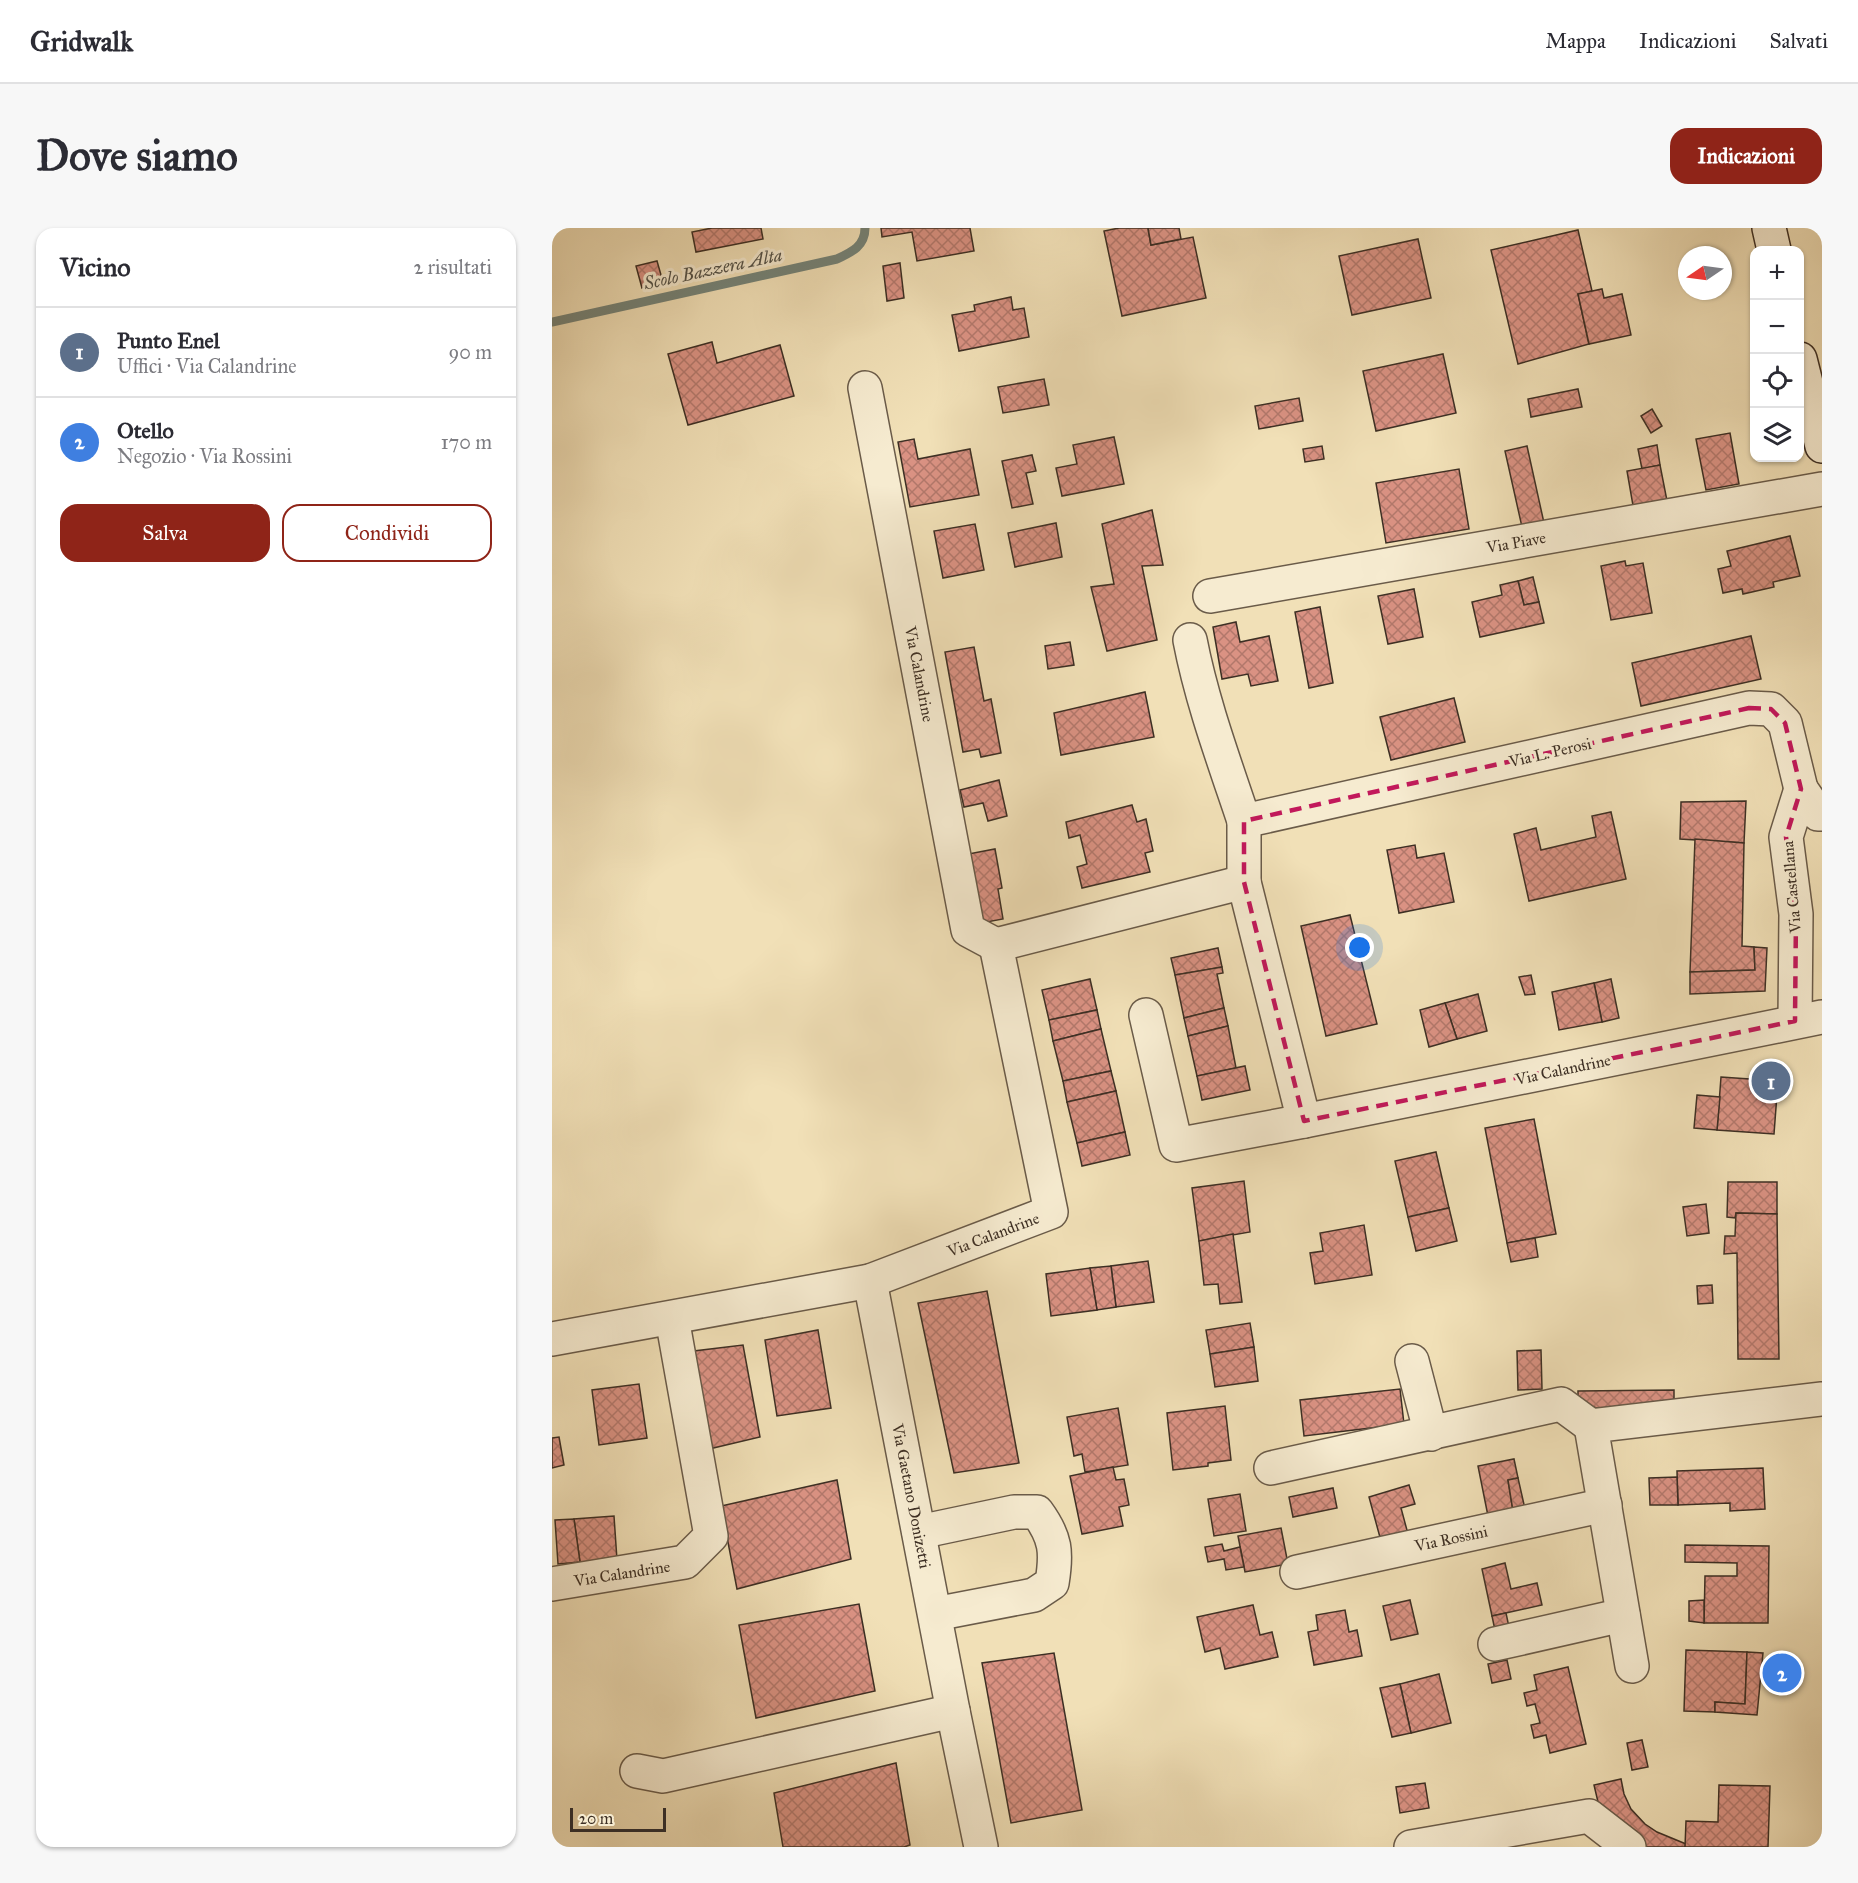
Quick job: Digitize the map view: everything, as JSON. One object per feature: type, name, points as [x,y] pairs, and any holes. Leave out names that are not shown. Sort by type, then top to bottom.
[{"type":"street","points":[[1768,228],[1773,246]]},
{"type":"street","points":[[1804,375],[1822,446]]},
{"type":"street","name":"Via Calandrine","points":[[552,1339],[870,1281],[1051,1212],[996,945],[968,930],[865,388]]},
{"type":"street","name":"Via Piave","points":[[1210,596],[1822,489]]},
{"type":"street","points":[[1190,640],[1216,739],[1244,821],[1244,882],[1304,1121]]},
{"type":"street","name":"Via L. Perosi","points":[[1244,821],[1749,708],[1771,709],[1785,723],[1801,789]]},
{"type":"street","points":[[1801,789],[1818,814],[1822,814]]},
{"type":"street","name":"Via Castellana","points":[[1801,789],[1786,837],[1809,1019]]},
{"type":"street","points":[[996,945],[1244,882]]},
{"type":"street","name":"Via Calandrine","points":[[1146,1015],[1176,1144],[1304,1121],[1809,1019]]},
{"type":"street","name":"Via Gaetano Donizetti","points":[[870,1281],[981,1847]]},
{"type":"street","name":"Via Calandrine","points":[[552,1584],[685,1562],[711,1536],[672,1318]]},
{"type":"street","points":[[1412,1361],[1431,1434]]},
{"type":"street","points":[[1271,1468],[1560,1404],[1591,1426],[1822,1399]]},
{"type":"street","points":[[1591,1426],[1632,1666]]},
{"type":"street","name":"Via Rossini","points":[[1297,1572],[1605,1505]]},
{"type":"street","points":[[919,1532],[1014,1512],[1037,1512],[1050,1530],[1056,1558],[1052,1583],[1034,1595],[935,1614]]},
{"type":"street","points":[[1494,1644],[1623,1615]]},
{"type":"street","points":[[637,1771],[663,1776],[953,1711]]},
{"type":"street","points":[[1411,1847],[1547,1836],[1590,1816],[1629,1847]]},
{"type":"highlighted area","points":[[1749,708],[1771,709],[1785,723],[1801,789],[1786,837],[1796,914],[1795,1021],[1304,1121],[1244,882],[1244,821]]},
{"type":"building","points":[[712,228],[761,228],[763,239],[696,252],[692,232]]},
{"type":"building","points":[[881,228],[970,228],[974,251],[917,261],[912,232],[882,237]]},
{"type":"building","points":[[1119,228],[1148,228],[1151,245],[1193,237],[1206,298],[1122,316],[1104,231]]},
{"type":"building","points":[[1148,228],[1179,228],[1181,239],[1151,245]]},
{"type":"building","points":[[1578,230],[1592,291],[1578,294],[1589,344],[1518,364],[1491,250]]},
{"type":"building","points":[[1418,239],[1431,298],[1352,315],[1339,256]]},
{"type":"building","points":[[657,261],[663,282],[642,288],[636,266]]},
{"type":"building","points":[[900,263],[904,298],[887,301],[883,266]]},
{"type":"building","points":[[1602,289],[1604,298],[1622,294],[1631,335],[1589,344],[1578,294]]},
{"type":"building","points":[[1011,297],[1013,310],[1024,308],[1029,337],[959,351],[952,315],[975,311],[974,305]]},
{"type":"building","points":[[712,342],[717,363],[780,345],[794,396],[688,425],[668,354]]},
{"type":"building","points":[[1443,354],[1456,413],[1376,431],[1363,371]]},
{"type":"building","points":[[1044,379],[1049,405],[1003,413],[998,387]]},
{"type":"building","points":[[1578,389],[1582,407],[1531,417],[1528,399]]},
{"type":"building","points":[[1299,398],[1303,421],[1259,429],[1255,406]]},
{"type":"building","points":[[1652,409],[1662,426],[1651,433],[1641,416]]},
{"type":"building","points":[[1730,433],[1739,484],[1706,490],[1696,439]]},
{"type":"building","points":[[1114,437],[1124,484],[1062,496],[1056,468],[1077,464],[1073,445]]},
{"type":"building","points":[[914,439],[918,459],[970,449],[979,495],[910,507],[898,442]]},
{"type":"building","points":[[1657,445],[1660,465],[1642,469],[1638,449]]},
{"type":"building","points":[[1322,446],[1324,459],[1305,462],[1303,449]]},
{"type":"building","points":[[1527,446],[1546,532],[1524,536],[1505,451]]},
{"type":"building","points":[[1032,455],[1036,471],[1026,473],[1033,504],[1012,508],[1002,461]]},
{"type":"building","points":[[1660,465],[1669,511],[1635,517],[1627,471]]},
{"type":"building","points":[[1459,469],[1469,529],[1386,543],[1376,483]]},
{"type":"building","points":[[1152,510],[1163,565],[1142,566],[1157,640],[1107,651],[1091,587],[1114,584],[1102,524]]},
{"type":"building","points":[[1056,523],[1062,557],[1015,567],[1008,533]]},
{"type":"building","points":[[975,524],[984,570],[943,578],[934,531]]},
{"type":"building","points":[[1790,536],[1800,576],[1773,582],[1774,587],[1743,594],[1742,589],[1723,593],[1718,569],[1731,566],[1727,551]]},
{"type":"building","points":[[1625,561],[1626,566],[1643,563],[1652,613],[1611,620],[1601,566]]},
{"type":"building","points":[[1533,577],[1539,602],[1524,605],[1518,581]]},
{"type":"building","points":[[1518,581],[1524,605],[1539,602],[1544,623],[1480,637],[1472,602],[1502,595],[1500,585]]},
{"type":"building","points":[[1414,589],[1423,637],[1388,644],[1378,596]]},
{"type":"building","points":[[1320,607],[1333,683],[1309,688],[1295,612]]},
{"type":"building","points":[[1236,622],[1240,642],[1269,636],[1278,681],[1251,686],[1248,674],[1222,679],[1213,627]]},
{"type":"building","points":[[1751,636],[1761,679],[1641,706],[1632,663]]},
{"type":"building","points":[[1070,642],[1074,665],[1048,669],[1045,646]]},
{"type":"building","points":[[974,647],[984,701],[991,699],[1001,753],[981,757],[979,749],[963,752],[945,652]]},
{"type":"building","points":[[1145,692],[1154,737],[1061,755],[1054,713]]},
{"type":"building","points":[[1454,698],[1465,742],[1391,760],[1380,717]]},
{"type":"building","points":[[999,780],[1007,816],[988,821],[983,803],[964,807],[960,790]]},
{"type":"building","points":[[1746,801],[1744,843],[1680,839],[1681,802]]},
{"type":"building","points":[[1132,805],[1137,822],[1146,819],[1153,851],[1145,853],[1150,872],[1082,888],[1077,867],[1087,864],[1080,835],[1069,838],[1066,822]]},
{"type":"building","points":[[1611,812],[1626,879],[1529,901],[1514,834],[1536,828],[1541,850],[1596,837],[1592,816]]},
{"type":"building","points":[[1695,839],[1744,843],[1742,946],[1754,947],[1755,970],[1690,972]]},
{"type":"building","points":[[1415,845],[1417,858],[1444,853],[1454,902],[1399,913],[1387,850]]},
{"type":"building","points":[[995,849],[1002,888],[998,889],[1003,919],[976,924],[963,855]]},
{"type":"building","points":[[1350,915],[1377,1024],[1326,1036],[1301,926]]},
{"type":"building","points":[[1754,947],[1767,948],[1765,991],[1690,994],[1690,972],[1755,970]]},
{"type":"building","points":[[1218,948],[1222,967],[1175,975],[1171,958]]},
{"type":"building","points":[[1222,967],[1223,973],[1217,974],[1224,1008],[1184,1018],[1175,975]]},
{"type":"building","points":[[1531,975],[1535,994],[1525,995],[1519,977]]},
{"type":"building","points":[[1090,979],[1097,1010],[1049,1020],[1042,990]]},
{"type":"building","points":[[1611,979],[1619,1018],[1602,1022],[1594,983]]},
{"type":"building","points":[[1594,983],[1602,1022],[1559,1030],[1552,992]]},
{"type":"building","points":[[1478,994],[1487,1031],[1457,1039],[1445,1003]]},
{"type":"building","points":[[1445,1003],[1457,1039],[1429,1047],[1420,1010]]},
{"type":"building","points":[[1224,1008],[1228,1026],[1188,1036],[1184,1018]]},
{"type":"building","points":[[1097,1010],[1101,1029],[1053,1041],[1049,1020]]},
{"type":"building","points":[[1228,1026],[1236,1068],[1197,1076],[1188,1036]]},
{"type":"building","points":[[1101,1029],[1111,1071],[1063,1081],[1053,1041]]},
{"type":"building","points":[[1245,1066],[1250,1090],[1202,1100],[1197,1076]]},
{"type":"building","points":[[1111,1071],[1116,1091],[1067,1102],[1063,1081]]},
{"type":"building","points":[[1721,1077],[1778,1081],[1774,1134],[1717,1130]]},
{"type":"building","points":[[1116,1091],[1125,1132],[1077,1143],[1067,1102]]},
{"type":"building","points":[[1697,1095],[1720,1097],[1717,1130],[1694,1128]]},
{"type":"building","points":[[1534,1119],[1556,1234],[1507,1243],[1485,1128]]},
{"type":"building","points":[[1125,1132],[1130,1155],[1082,1166],[1077,1143]]},
{"type":"building","points":[[1436,1152],[1449,1208],[1408,1217],[1395,1161]]},
{"type":"building","points":[[1244,1181],[1250,1232],[1199,1241],[1192,1188]]},
{"type":"building","points":[[1728,1182],[1777,1182],[1777,1214],[1736,1213],[1735,1218],[1727,1217]]},
{"type":"building","points":[[1706,1204],[1709,1233],[1687,1236],[1683,1207]]},
{"type":"building","points":[[1449,1208],[1457,1241],[1416,1251],[1408,1217]]},
{"type":"building","points":[[1736,1213],[1777,1214],[1779,1359],[1738,1359],[1737,1253],[1724,1254],[1725,1236],[1735,1236]]},
{"type":"building","points":[[1364,1225],[1372,1275],[1315,1284],[1310,1253],[1323,1251],[1320,1233]]},
{"type":"building","points":[[1233,1234],[1242,1302],[1220,1304],[1218,1284],[1204,1285],[1199,1241]]},
{"type":"building","points":[[1535,1238],[1538,1257],[1511,1262],[1507,1243]]},
{"type":"building","points":[[1148,1261],[1154,1302],[1116,1307],[1111,1266]]},
{"type":"building","points":[[1111,1266],[1116,1307],[1097,1310],[1090,1268]]},
{"type":"building","points":[[1090,1268],[1097,1310],[1051,1316],[1046,1274]]},
{"type":"building","points":[[1712,1285],[1713,1303],[1698,1304],[1697,1286]]},
{"type":"building","points":[[987,1291],[1019,1463],[954,1473],[918,1303]]},
{"type":"building","points":[[1250,1323],[1254,1347],[1210,1354],[1206,1330]]},
{"type":"building","points":[[818,1330],[831,1408],[777,1416],[765,1340]]},
{"type":"building","points":[[743,1345],[760,1437],[709,1449],[694,1351]]},
{"type":"building","points":[[1254,1347],[1258,1381],[1215,1387],[1210,1354]]},
{"type":"building","points":[[1541,1350],[1542,1389],[1518,1390],[1517,1351]]},
{"type":"building","points":[[639,1384],[647,1438],[599,1445],[592,1390]]},
{"type":"building","points":[[1400,1389],[1404,1424],[1304,1436],[1300,1400]]},
{"type":"building","points":[[1674,1390],[1674,1407],[1612,1412],[1578,1403],[1578,1391]]},
{"type":"building","points":[[1225,1406],[1231,1460],[1208,1463],[1208,1466],[1173,1470],[1167,1413]]},
{"type":"building","points":[[1118,1408],[1128,1465],[1085,1472],[1082,1454],[1074,1456],[1067,1417]]},
{"type":"building","points":[[559,1437],[564,1465],[552,1468],[552,1438]]},
{"type":"building","points":[[1514,1459],[1518,1478],[1508,1480],[1513,1511],[1488,1516],[1478,1466]]},
{"type":"building","points":[[1113,1467],[1116,1480],[1124,1479],[1129,1505],[1119,1507],[1123,1526],[1082,1534],[1070,1476]]},
{"type":"building","points":[[1763,1468],[1765,1509],[1730,1511],[1730,1503],[1678,1505],[1677,1471]]},
{"type":"building","points":[[1677,1477],[1678,1505],[1650,1505],[1649,1478]]},
{"type":"building","points":[[1518,1478],[1525,1509],[1513,1511],[1508,1480]]},
{"type":"building","points":[[837,1480],[851,1559],[737,1589],[721,1506]]},
{"type":"building","points":[[1409,1485],[1415,1504],[1401,1508],[1408,1534],[1381,1541],[1369,1497]]},
{"type":"building","points":[[1333,1488],[1337,1508],[1293,1517],[1289,1497]]},
{"type":"building","points":[[1240,1494],[1246,1531],[1214,1536],[1208,1499]]},
{"type":"building","points":[[614,1516],[617,1560],[580,1562],[574,1519]]},
{"type":"building","points":[[574,1519],[580,1562],[558,1564],[555,1520]]},
{"type":"building","points":[[1281,1528],[1288,1564],[1245,1572],[1238,1536]]},
{"type":"building","points":[[1222,1544],[1224,1551],[1240,1547],[1244,1567],[1226,1570],[1224,1559],[1208,1562],[1205,1547]]},
{"type":"building","points":[[1685,1545],[1769,1546],[1768,1623],[1704,1623],[1705,1576],[1737,1576],[1737,1563],[1685,1562]]},
{"type":"building","points":[[1505,1563],[1511,1589],[1537,1583],[1542,1605],[1492,1616],[1482,1569]]},
{"type":"building","points":[[1410,1600],[1418,1634],[1391,1640],[1383,1606]]},
{"type":"building","points":[[1704,1600],[1704,1623],[1689,1621],[1689,1601]]},
{"type":"building","points":[[859,1604],[875,1691],[756,1718],[739,1625]]},
{"type":"building","points":[[1253,1605],[1260,1635],[1272,1632],[1278,1657],[1225,1669],[1220,1648],[1205,1652],[1197,1617]]},
{"type":"building","points":[[1345,1610],[1349,1632],[1357,1630],[1362,1656],[1314,1665],[1308,1632],[1318,1630],[1316,1615]]},
{"type":"building","points":[[1506,1613],[1510,1632],[1496,1635],[1492,1616]]},
{"type":"building","points":[[1686,1650],[1747,1652],[1745,1704],[1715,1702],[1715,1712],[1684,1711]]},
{"type":"building","points":[[1747,1652],[1763,1653],[1757,1715],[1715,1712],[1715,1702],[1745,1704]]},
{"type":"building","points":[[1054,1653],[1082,1810],[1011,1823],[982,1663]]},
{"type":"building","points":[[1507,1660],[1511,1679],[1492,1683],[1488,1664]]},
{"type":"building","points":[[1568,1667],[1586,1744],[1550,1753],[1546,1735],[1534,1738],[1531,1725],[1540,1723],[1535,1704],[1527,1706],[1524,1693],[1537,1690],[1534,1675]]},
{"type":"building","points":[[1439,1674],[1451,1723],[1411,1733],[1400,1684]]},
{"type":"building","points":[[1400,1684],[1411,1733],[1392,1737],[1380,1688]]},
{"type":"building","points":[[1642,1740],[1648,1767],[1632,1770],[1627,1743]]},
{"type":"building","points":[[896,1763],[910,1845],[904,1847],[783,1847],[774,1793]]},
{"type":"building","points":[[1621,1779],[1624,1794],[1631,1809],[1645,1824],[1657,1832],[1686,1844],[1685,1847],[1629,1847],[1603,1812],[1594,1785]]},
{"type":"building","points":[[1425,1783],[1429,1808],[1400,1813],[1396,1787]]},
{"type":"building","points":[[1719,1785],[1770,1786],[1768,1847],[1685,1847],[1686,1821],[1718,1822]]},
{"type":"waterway","name":"Scolo Bazzera Alta","points":[[552,322],[837,259],[860,244],[865,228]]},
{"type":"place","name":"Punto Enel","points":[[1771,1081]]},
{"type":"place","name":"Otello","points":[[1782,1673]]}]
